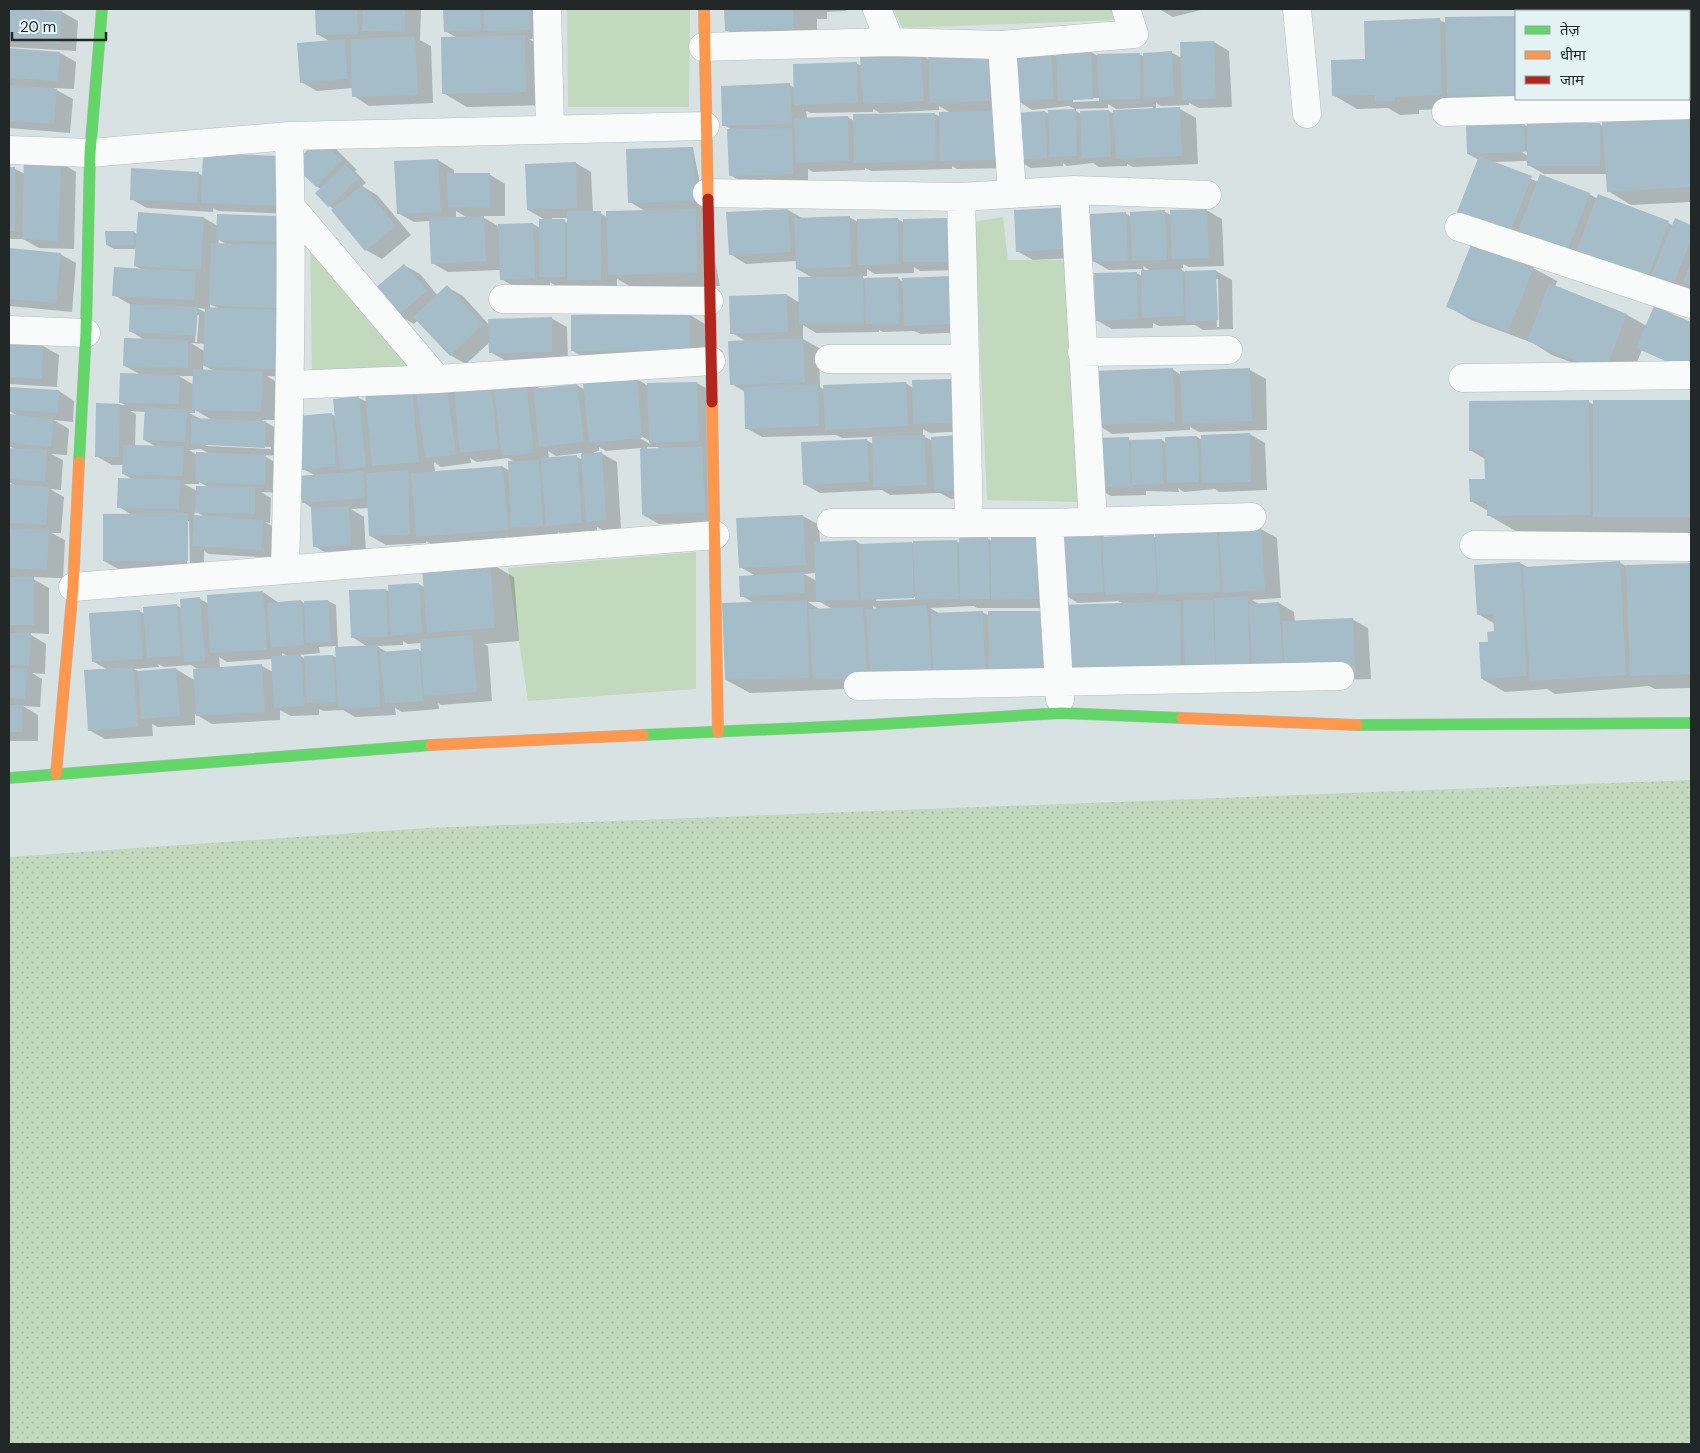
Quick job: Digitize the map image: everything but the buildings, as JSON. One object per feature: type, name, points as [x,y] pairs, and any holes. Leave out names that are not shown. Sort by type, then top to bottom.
[{"type":"street","points":[[56,774],[73,587],[86,333],[90,153],[102,9]]},
{"type":"street","points":[[547,9],[550,129]]},
{"type":"street","points":[[704,9],[703,47],[718,732]]},
{"type":"street","points":[[877,9],[890,42]]},
{"type":"street","points":[[703,47],[890,42],[1002,44],[1134,34],[1126,9]]},
{"type":"street","points":[[1297,9],[1307,114]]},
{"type":"street","points":[[1002,44],[1012,193]]},
{"type":"street","points":[[1446,112],[1691,105]]},
{"type":"street","points":[[9,150],[90,153],[289,136],[705,126]]},
{"type":"street","points":[[285,568],[290,385],[291,206],[289,136]]},
{"type":"street","points":[[1074,190],[1093,522]]},
{"type":"street","points":[[707,193],[962,197],[1074,190],[1207,195]]},
{"type":"street","points":[[962,197],[969,523]]},
{"type":"street","points":[[291,206],[437,378]]},
{"type":"street","points":[[1459,226],[1691,304]]},
{"type":"street","points":[[503,299],[709,301]]},
{"type":"street","points":[[9,330],[86,333]]},
{"type":"street","points":[[1082,352],[1228,350]]},
{"type":"street","points":[[829,359],[965,358]]},
{"type":"street","points":[[290,385],[710,361]]},
{"type":"street","points":[[1463,378],[1691,375]]},
{"type":"street","points":[[831,523],[1049,523],[1252,517]]},
{"type":"street","points":[[1049,523],[1061,713]]},
{"type":"street","points":[[73,587],[285,568],[715,536]]},
{"type":"street","points":[[1474,545],[1691,548]]},
{"type":"street","points":[[858,686],[1340,676]]},
{"type":"street","points":[[9,778],[461,743],[867,725],[1061,713],[1384,726],[1691,723]]},
{"type":"green space","points":[[567,9],[690,9],[689,107],[568,107]]},
{"type":"green space","points":[[893,9],[1115,9],[1119,20],[902,28]]},
{"type":"green space","points":[[1003,217],[1008,260],[1067,260],[1080,502],[987,500],[974,222]]},
{"type":"green space","points":[[310,235],[416,370],[312,376]]},
{"type":"green space","points":[[696,552],[696,689],[528,701],[508,568]]},
{"type":"green space","points":[[1691,780],[1691,1444],[9,1444],[9,857],[427,828]]},
{"type":"traffic: fast","points":[[79,462],[86,333],[90,153],[102,9]]},
{"type":"traffic: fast","points":[[643,735],[867,725],[1061,713],[1182,718]]},
{"type":"traffic: fast","points":[[1357,725],[1691,723]]},
{"type":"traffic: fast","points":[[9,778],[431,745]]},
{"type":"traffic: slow","points":[[704,9],[708,199]]},
{"type":"traffic: slow","points":[[712,402],[718,732]]},
{"type":"traffic: slow","points":[[56,774],[73,587],[79,462]]},
{"type":"traffic: slow","points":[[1182,718],[1357,725]]},
{"type":"traffic: slow","points":[[431,745],[643,735]]},
{"type":"traffic: jam","points":[[708,199],[712,402]]}]
